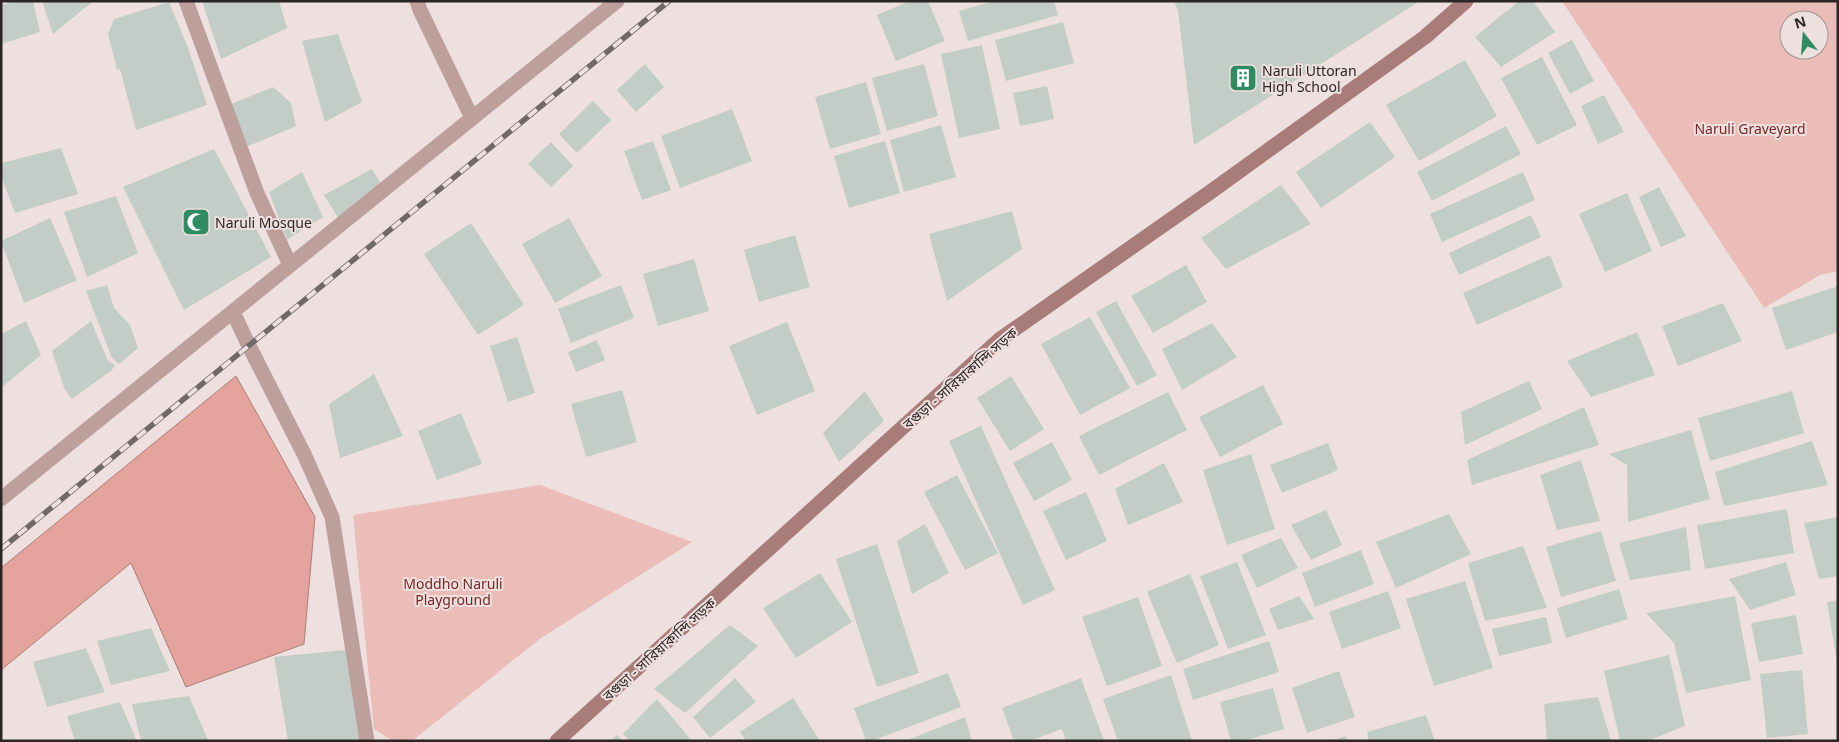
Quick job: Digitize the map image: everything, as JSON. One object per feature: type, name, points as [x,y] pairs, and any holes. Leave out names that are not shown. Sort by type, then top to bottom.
[{"type":"main road","name":"বগুড়া - সারিয়াকান্দি সড়ক","points":[[558,741],[999,340],[1201,198],[1425,36],[1466,1]]},
{"type":"street","points":[[186,1],[258,193],[290,266]]},
{"type":"street","points":[[418,1],[420,10],[472,118]]},
{"type":"street","points":[[1,499],[617,1]]},
{"type":"street","points":[[233,312],[304,454],[332,517],[368,741]]},
{"type":"green space","name":"Naruli Graveyard","points":[[1562,1],[1838,1],[1838,271],[1820,275],[1764,308]]},
{"type":"green space","name":"Moddho Naruli Playground","points":[[540,485],[692,542],[541,638],[412,741],[393,741],[374,729],[353,515]]},
{"type":"shaded area","points":[[236,376],[315,517],[304,644],[186,687],[131,563],[1,670],[1,568]]},
{"type":"building","points":[[17,1],[33,1],[40,32],[1,44],[1,5]]},
{"type":"building","points":[[42,1],[91,1],[91,3],[53,34]]},
{"type":"building","points":[[202,1],[279,1],[287,28],[221,59]]},
{"type":"building","points":[[910,1],[928,1],[945,41],[896,61],[877,15]]},
{"type":"building","points":[[994,1],[1054,1],[1058,15],[968,41],[959,11]]},
{"type":"building","name":"Naruli Uttoran High School","points":[[1174,1],[1420,1],[1194,145],[1178,11]]},
{"type":"building","points":[[1519,1],[1533,1],[1555,32],[1501,67],[1475,37]]},
{"type":"building","points":[[169,2],[188,48],[207,105],[136,130],[120,69],[117,70],[108,34],[114,19]]},
{"type":"building","points":[[1063,22],[1074,63],[1006,81],[995,40]]},
{"type":"building","points":[[338,34],[362,102],[325,122],[302,41]]},
{"type":"building","points":[[1572,40],[1594,81],[1570,94],[1548,53]]},
{"type":"building","points":[[982,45],[1000,129],[959,138],[941,54]]},
{"type":"building","points":[[1542,57],[1577,125],[1537,145],[1501,78]]},
{"type":"building","points":[[1465,60],[1497,116],[1419,161],[1386,105]]},
{"type":"building","points":[[645,64],[664,87],[636,112],[617,90]]},
{"type":"building","points":[[924,64],[938,116],[887,131],[872,78]]},
{"type":"building","points":[[866,82],[881,134],[830,149],[815,97]]},
{"type":"building","points":[[1047,86],[1054,119],[1020,126],[1013,93]]},
{"type":"building","points":[[273,87],[291,103],[296,126],[246,147],[231,104]]},
{"type":"building","points":[[1604,95],[1624,132],[1598,144],[1581,106]]},
{"type":"building","points":[[593,101],[611,120],[577,153],[559,134]]},
{"type":"building","points":[[732,109],[752,161],[680,188],[661,136]]},
{"type":"building","points":[[1370,122],[1395,157],[1321,208],[1296,172]]},
{"type":"building","points":[[941,125],[956,177],[904,192],[890,140]]},
{"type":"building","points":[[1506,126],[1521,154],[1432,201],[1417,172]]},
{"type":"building","points":[[653,141],[671,190],[642,200],[624,151]]},
{"type":"building","points":[[885,141],[900,193],[849,208],[834,156]]},
{"type":"building","points":[[551,142],[573,166],[551,187],[528,164]]},
{"type":"building","points":[[61,148],[78,194],[15,213],[1,176],[2,163]]},
{"type":"building","name":"Naruli Mosque","points":[[214,149],[271,257],[184,310],[123,187]]},
{"type":"building","points":[[372,169],[382,186],[339,219],[324,195]]},
{"type":"building","points":[[302,172],[323,217],[287,240],[269,192]]},
{"type":"building","points":[[1523,172],[1535,200],[1442,242],[1430,214]]},
{"type":"building","points":[[1281,185],[1311,224],[1226,269],[1201,238]]},
{"type":"building","points":[[1659,187],[1686,236],[1661,247],[1639,197]]},
{"type":"building","points":[[1627,193],[1652,251],[1605,272],[1579,214]]},
{"type":"building","points":[[116,196],[138,253],[87,277],[64,212]]},
{"type":"building","points":[[1012,211],[1022,249],[947,301],[929,234]]},
{"type":"building","points":[[1531,215],[1541,237],[1459,275],[1449,253]]},
{"type":"building","points":[[50,218],[77,280],[24,303],[1,241]]},
{"type":"building","points":[[569,218],[602,276],[555,303],[522,244]]},
{"type":"building","points":[[471,223],[524,305],[478,335],[424,254]]},
{"type":"building","points":[[795,235],[810,287],[759,302],[744,250]]},
{"type":"building","points":[[1550,255],[1563,287],[1477,325],[1463,293]]},
{"type":"building","points":[[694,259],[709,311],[658,326],[643,274]]},
{"type":"building","points":[[1186,265],[1207,302],[1153,333],[1131,296]]},
{"type":"building","points":[[107,285],[114,308],[130,325],[138,348],[119,364],[112,358],[86,291]]},
{"type":"building","points":[[621,285],[634,318],[571,343],[558,309]]},
{"type":"building","points":[[1838,286],[1838,332],[1786,350],[1772,308]]},
{"type":"building","points":[[1116,301],[1157,375],[1137,386],[1096,312]]},
{"type":"building","points":[[1723,303],[1742,341],[1678,366],[1662,326]]},
{"type":"building","points":[[1090,317],[1130,388],[1080,415],[1041,344]]},
{"type":"building","points":[[26,321],[41,355],[1,388],[1,334]]},
{"type":"building","points":[[91,321],[108,361],[115,365],[112,370],[72,399],[65,390],[52,351]]},
{"type":"building","points":[[787,322],[815,391],[757,415],[729,346]]},
{"type":"building","points":[[1212,323],[1237,357],[1182,390],[1162,349]]},
{"type":"building","points":[[1637,332],[1655,375],[1591,397],[1567,361]]},
{"type":"building","points":[[517,337],[535,393],[508,402],[490,346]]},
{"type":"building","points":[[597,340],[605,360],[576,372],[568,352]]},
{"type":"building","points":[[374,374],[403,436],[340,458],[329,404]]},
{"type":"building","points":[[1011,376],[1044,429],[1010,451],[977,398]]},
{"type":"building","points":[[1529,381],[1542,409],[1465,445],[1461,412]]},
{"type":"building","points":[[1263,385],[1283,424],[1220,457],[1199,417]]},
{"type":"building","points":[[622,390],[637,442],[586,457],[571,404]]},
{"type":"building","points":[[865,391],[884,421],[839,462],[823,433]]},
{"type":"building","points":[[1792,391],[1804,433],[1710,461],[1698,418]]},
{"type":"building","points":[[1168,392],[1187,430],[1099,475],[1079,436]]},
{"type":"building","points":[[1584,407],[1599,445],[1472,485],[1467,460]]},
{"type":"building","points":[[461,413],[482,464],[437,480],[418,431]]},
{"type":"building","points":[[981,426],[1055,590],[1023,605],[949,441]]},
{"type":"building","points":[[1691,430],[1710,499],[1628,522],[1627,465],[1609,454]]},
{"type":"building","points":[[1812,441],[1828,485],[1724,506],[1715,472]]},
{"type":"building","points":[[1052,442],[1072,480],[1034,501],[1013,463]]},
{"type":"building","points":[[1328,443],[1338,470],[1282,493],[1270,465]]},
{"type":"building","points":[[1251,454],[1275,529],[1227,545],[1203,470]]},
{"type":"building","points":[[1581,460],[1600,521],[1557,530],[1540,475]]},
{"type":"building","points":[[1164,463],[1183,502],[1128,525],[1115,489]]},
{"type":"building","points":[[957,475],[998,553],[965,570],[924,492]]},
{"type":"building","points":[[1086,492],[1107,541],[1066,560],[1043,511]]},
{"type":"building","points":[[1787,509],[1794,553],[1705,569],[1697,525]]},
{"type":"building","points":[[1326,510],[1342,545],[1311,560],[1291,525]]},
{"type":"building","points":[[1449,514],[1471,554],[1396,588],[1376,542]]},
{"type":"building","points":[[1838,517],[1838,576],[1819,579],[1804,523]]},
{"type":"building","points":[[925,524],[949,573],[912,594],[897,541]]},
{"type":"building","points":[[1686,527],[1691,570],[1630,580],[1619,543]]},
{"type":"building","points":[[1601,531],[1616,581],[1561,597],[1546,547]]},
{"type":"building","points":[[1281,538],[1298,568],[1257,588],[1241,555]]},
{"type":"building","points":[[877,544],[919,673],[877,687],[836,559]]},
{"type":"building","points":[[1523,546],[1547,608],[1485,621],[1468,563]]},
{"type":"building","points":[[1361,550],[1374,584],[1315,607],[1302,573]]},
{"type":"building","points":[[1237,562],[1266,635],[1228,649],[1200,576]]},
{"type":"building","points":[[1786,562],[1796,595],[1750,610],[1729,579]]},
{"type":"building","points":[[820,573],[852,622],[796,658],[763,608]]},
{"type":"building","points":[[1190,574],[1219,645],[1177,663],[1147,592]]},
{"type":"building","points":[[1465,581],[1493,668],[1434,686],[1406,599]]},
{"type":"building","points":[[1619,589],[1628,619],[1566,638],[1557,608]]},
{"type":"building","points":[[1388,591],[1401,628],[1342,649],[1329,612]]},
{"type":"building","points":[[1299,596],[1314,619],[1278,630],[1269,609]]},
{"type":"building","points":[[1735,596],[1751,680],[1686,693],[1674,643],[1646,613]]},
{"type":"building","points":[[1138,597],[1162,666],[1107,686],[1082,617]]},
{"type":"building","points":[[1838,600],[1838,657],[1836,657],[1827,602]]},
{"type":"building","points":[[1796,615],[1803,654],[1759,662],[1751,623]]},
{"type":"building","points":[[1546,617],[1552,643],[1499,656],[1492,629]]},
{"type":"building","points":[[730,625],[758,646],[685,713],[654,689]]},
{"type":"building","points":[[151,628],[170,671],[111,685],[97,641]]},
{"type":"building","points":[[1269,641],[1279,672],[1193,700],[1183,669]]},
{"type":"building","points":[[86,648],[105,692],[47,707],[33,662]]},
{"type":"building","points":[[345,650],[360,741],[288,741],[274,657]]},
{"type":"building","points":[[1669,655],[1685,726],[1647,741],[1620,741],[1604,671]]},
{"type":"building","points":[[1802,670],[1808,734],[1767,738],[1760,674]]},
{"type":"building","points":[[1339,671],[1355,717],[1307,733],[1292,688]]},
{"type":"building","points":[[948,673],[961,707],[872,741],[866,741],[854,708]]},
{"type":"building","points":[[1171,675],[1192,741],[1118,741],[1103,699]]},
{"type":"building","points":[[735,678],[756,702],[710,738],[693,717]]},
{"type":"building","points":[[1081,678],[1104,741],[1066,741],[1062,729],[1029,741],[1014,741],[1002,708]]},
{"type":"building","points":[[1273,688],[1284,729],[1243,741],[1231,741],[1220,702]]},
{"type":"building","points":[[189,696],[208,740],[141,741],[132,704]]},
{"type":"building","points":[[1598,697],[1611,741],[1547,741],[1544,704]]},
{"type":"building","points":[[793,698],[820,741],[746,741],[740,732]]},
{"type":"building","points":[[657,699],[692,741],[630,741],[623,734]]},
{"type":"building","points":[[120,702],[137,741],[75,741],[67,716]]},
{"type":"building","points":[[1426,715],[1435,741],[1369,741],[1367,732]]},
{"type":"building","points":[[965,717],[972,741],[905,741]]},
{"type":"building","points":[[617,735],[623,741],[610,741]]},
{"type":"building","points":[[1346,736],[1348,741],[1333,741],[1333,740]]},
{"type":"railway","points":[[1,549],[669,1]]},
{"type":"place","name":"Naruli Uttoran High School","points":[[1243,78]]},
{"type":"place","name":"Naruli Mosque","points":[[196,222]]}]
